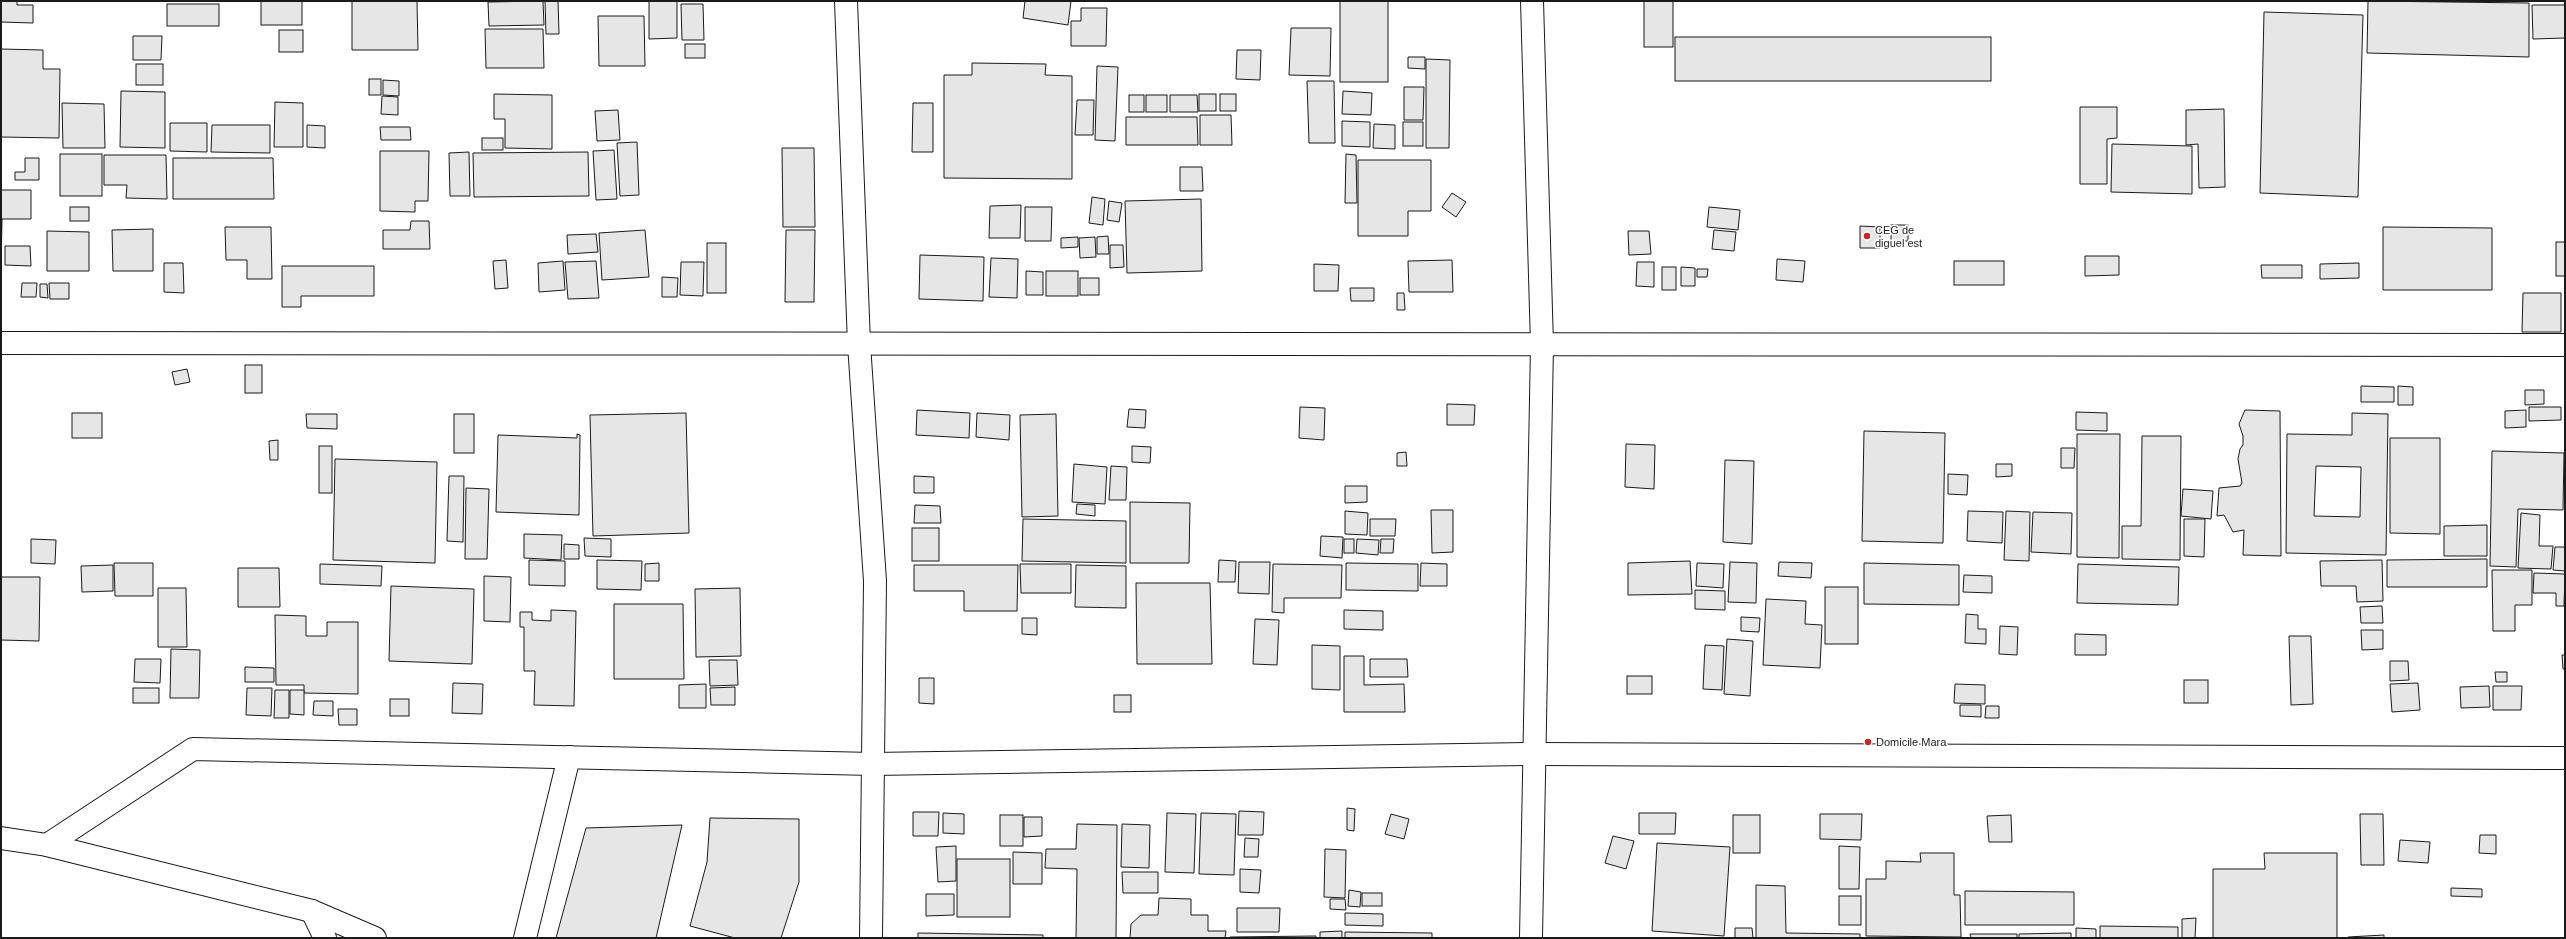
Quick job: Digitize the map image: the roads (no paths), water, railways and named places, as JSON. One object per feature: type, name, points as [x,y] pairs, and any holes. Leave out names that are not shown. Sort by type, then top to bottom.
[{"type":"street","points":[[846,1],[859,344],[875,581],[871,938]]},
{"type":"street","points":[[1532,1],[1542,346],[1532,938]]},
{"type":"street","points":[[1,343],[1542,346],[2565,345]]},
{"type":"street","points":[[47,845],[193,750],[872,764],[1534,754],[2565,758]]},
{"type":"street","points":[[525,938],[569,757]]},
{"type":"street","points":[[1,838],[47,845],[312,911],[375,938]]},
{"type":"street","points":[[312,911],[325,938]]},
{"type":"place","name":"CEG de diguel est","points":[[1867,236]]},
{"type":"place","name":"Domicile Mara","points":[[1868,742]]}]
